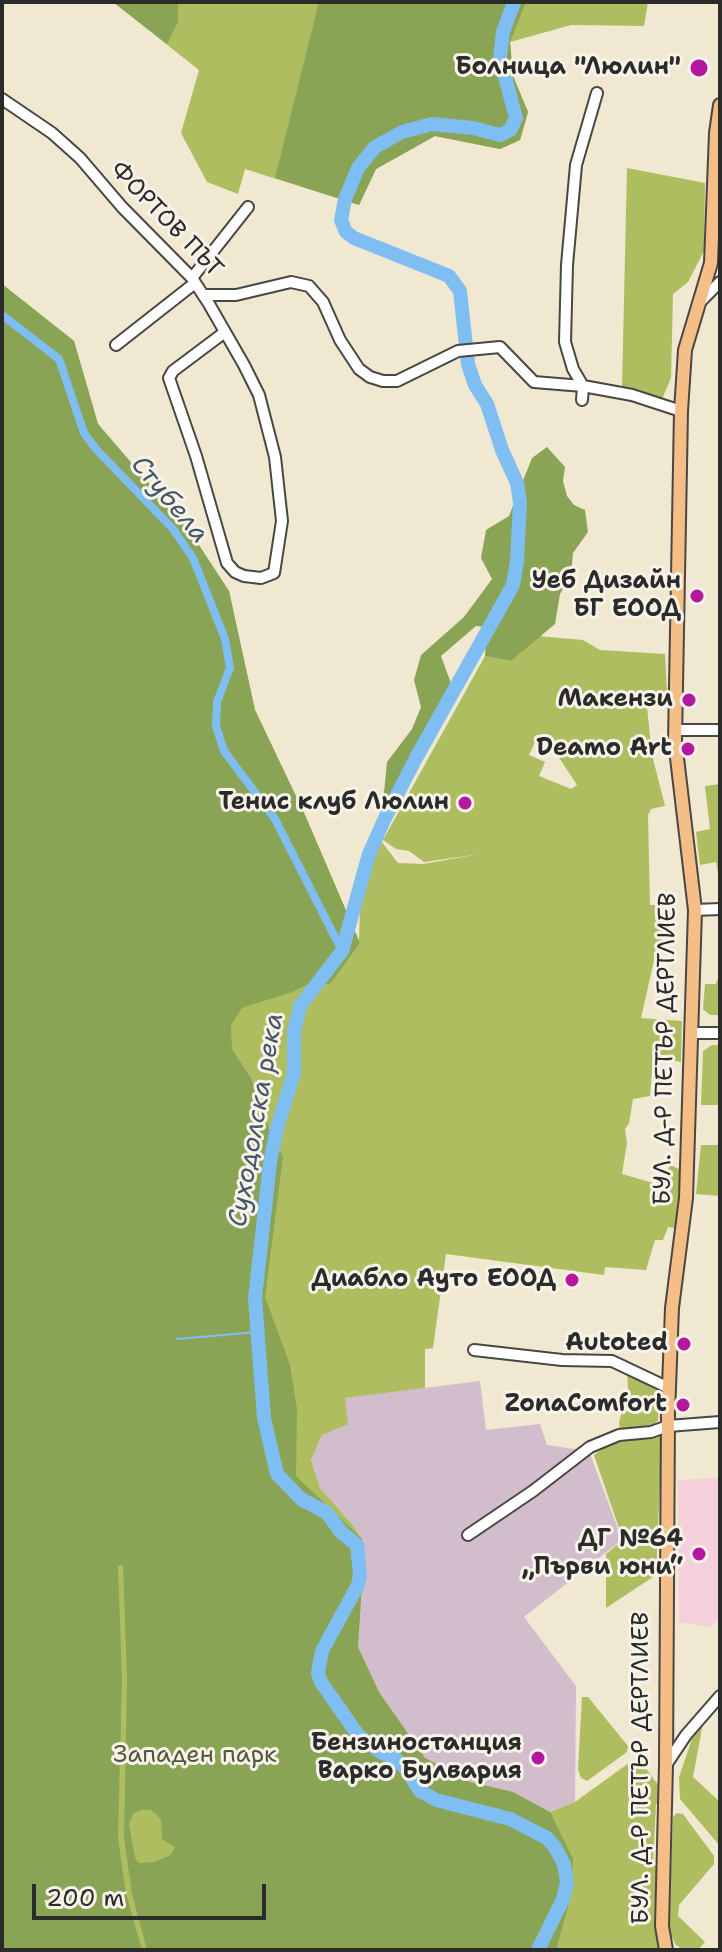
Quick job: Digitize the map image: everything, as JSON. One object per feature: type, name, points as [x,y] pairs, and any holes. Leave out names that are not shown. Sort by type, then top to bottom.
[{"type":"main road","name":"БУЛ. Д-Р ПЕТЪР ДЕРТЛИЕВ","points":[[666,1950],[662,1926],[669,1388],[672,1308],[686,1198],[695,910],[676,766],[681,411],[685,350],[711,263],[716,133],[720,105]]},
{"type":"street","points":[[582,400],[583,386],[573,369],[565,342],[567,265],[576,165],[597,93]]},
{"type":"street","name":"ФОРТОВ ПЪТ","points":[[3,104],[52,133],[80,158],[204,295],[236,295],[291,282],[309,286],[323,302],[340,340],[359,369],[370,377],[397,381],[458,351],[500,347],[534,382],[583,386],[632,395],[681,411]]},
{"type":"street","points":[[116,345],[194,281],[248,207]]},
{"type":"street","points":[[700,302],[720,282]]},
{"type":"street","points":[[204,295],[225,332],[255,385],[275,457],[282,521],[280,545],[274,573],[261,578],[244,576],[227,563],[196,456],[170,386],[169,378],[173,371],[225,332]]},
{"type":"street","points":[[675,730],[718,730]]},
{"type":"street","points":[[695,910],[720,909]]},
{"type":"street","points":[[692,1033],[720,1033]]},
{"type":"street","points":[[474,1350],[562,1360],[612,1361],[669,1388]]},
{"type":"street","points":[[468,1535],[590,1447],[619,1435],[651,1432],[668,1426],[720,1422]]},
{"type":"street","points":[[666,1765],[686,1735],[720,1696]]},
{"type":"shaded area","points":[[480,1381],[486,1430],[540,1424],[547,1445],[589,1451],[622,1540],[524,1617],[576,1686],[575,1802],[550,1812],[513,1792],[470,1782],[425,1758],[379,1692],[358,1647],[362,1539],[320,1488],[311,1460],[344,1398]]},
{"type":"shaded area","name":"ДГ №64 „Първи юни“","points":[[720,1478],[720,1618],[710,1627],[679,1622],[678,1480]]},
{"type":"green space","points":[[113,2],[648,2],[644,26],[571,25],[510,42],[513,76],[528,112],[520,140],[500,149],[435,136],[376,169],[359,205],[245,169],[238,194],[207,182],[181,133],[199,70]]},
{"type":"green space","points":[[113,2],[178,2],[178,22],[167,44]]},
{"type":"green space","points":[[319,2],[526,2],[510,42],[513,76],[528,112],[520,140],[500,149],[435,136],[376,169],[359,205],[275,178]]},
{"type":"green space","points":[[627,168],[705,183],[704,251],[688,282],[673,294],[671,378],[662,399],[622,387]]},
{"type":"green space","name":"Западен парк","points":[[2,284],[74,341],[98,424],[189,530],[229,591],[255,710],[305,815],[359,941],[360,908],[372,858],[381,841],[398,863],[423,864],[474,855],[424,862],[409,851],[396,849],[383,840],[485,656],[511,661],[538,636],[583,640],[600,650],[665,654],[667,690],[663,692],[662,700],[651,701],[647,707],[652,755],[665,806],[651,809],[648,815],[650,905],[674,905],[653,965],[641,1018],[682,1021],[681,1062],[664,1059],[652,1071],[650,1096],[633,1099],[625,1129],[627,1143],[622,1174],[660,1185],[670,1165],[679,1169],[682,1197],[675,1228],[668,1227],[663,1240],[655,1240],[646,1270],[605,1267],[604,1275],[446,1254],[433,1348],[425,1349],[425,1388],[345,1398],[348,1424],[322,1435],[311,1460],[320,1488],[362,1539],[358,1647],[379,1692],[425,1758],[470,1782],[513,1792],[550,1812],[575,1802],[633,1760],[640,1760],[658,1785],[661,1803],[656,1804],[653,1865],[658,1866],[660,1950],[2,1950]],"holes":[[[535,742],[558,756],[577,785],[571,789],[539,776],[545,762],[529,755]]]},
{"type":"green space","name":"Западен парк","points":[[2,284],[74,341],[98,424],[189,530],[229,591],[255,710],[305,815],[360,943],[330,984],[311,983],[242,1008],[231,1025],[232,1049],[252,1080],[259,1107],[283,1157],[265,1297],[290,1365],[297,1409],[296,1476],[362,1539],[358,1647],[379,1692],[425,1758],[470,1782],[513,1792],[550,1812],[573,1859],[571,1896],[556,1950],[147,1950],[132,1894],[124,1838],[127,1679],[123,1565],[118,1566],[122,1679],[118,1838],[126,1894],[142,1950],[2,1950]],"holes":[[[151,1810],[161,1820],[162,1839],[175,1847],[171,1855],[154,1862],[139,1863],[135,1858],[129,1825],[133,1814]]]},
{"type":"green space","points":[[547,447],[565,467],[563,481],[567,496],[574,505],[585,510],[588,532],[573,553],[571,575],[560,594],[555,624],[511,661],[485,656],[486,627],[476,626],[441,656],[452,686],[388,805],[383,803],[387,762],[412,729],[421,707],[414,680],[421,655],[464,617],[492,579],[481,558],[486,530],[509,516],[532,458]]},
{"type":"green space","points":[[720,784],[718,873],[716,862],[700,865],[696,832],[710,829],[705,786]]},
{"type":"green space","points":[[720,980],[720,1015],[710,1015],[703,1009],[705,984],[716,984]]},
{"type":"green space","points":[[712,1045],[720,1045],[720,1105],[701,1105],[703,1051]]},
{"type":"green space","points":[[701,1145],[720,1145],[720,1196],[696,1194]]},
{"type":"green space","points":[[627,1372],[654,1387],[660,1394],[658,1421],[648,1428],[620,1432],[619,1422],[628,1390]]},
{"type":"green space","points":[[652,1434],[662,1437],[656,1575],[606,1608],[606,1554],[623,1540],[594,1455],[618,1437]]},
{"type":"green space","points":[[582,1697],[588,1697],[628,1746],[627,1752],[587,1781],[581,1778],[578,1769]]},
{"type":"green space","points":[[703,1723],[693,1777],[720,1802],[720,1846],[680,1799],[679,1777],[693,1736]]},
{"type":"green space","points":[[677,1813],[683,1814],[714,1856],[714,1864],[679,1905],[678,1916],[705,1942],[698,1950],[683,1950],[675,1944],[669,1930],[673,1817]]},
{"type":"waterway","name":"Стубела","points":[[514,2],[503,32],[500,58],[516,118],[510,130],[500,135],[473,128],[432,124],[402,132],[375,147],[358,168],[345,199],[341,220],[346,232],[449,276],[460,291],[468,364],[517,483],[520,502],[517,561],[513,585],[385,818],[369,854],[342,951],[300,1006],[294,1032],[294,1073],[270,1163],[255,1298],[264,1418],[277,1474],[301,1499],[327,1513],[341,1532],[357,1545],[358,1585],[322,1651],[318,1673],[321,1682],[358,1735],[397,1760],[420,1791],[436,1800],[510,1819],[547,1838],[555,1847],[564,1864],[567,1883],[563,1899],[538,1950]]},
{"type":"waterway","name":"Стубела","points":[[2,315],[59,359],[84,433],[173,529],[193,558],[225,639],[230,668],[217,702],[216,726],[224,751],[275,819],[342,951]]},
{"type":"waterway","points":[[177,1339],[257,1332]]},
{"type":"place","name":"Болница \"Люлин\"","points":[[699,68]]},
{"type":"place","name":"Уеб Дизайн БГ ЕООД","points":[[697,596]]},
{"type":"place","name":"Макензи","points":[[689,700]]},
{"type":"place","name":"Deamo Art","points":[[688,749]]},
{"type":"place","name":"Тенис клуб Люлин","points":[[465,803]]},
{"type":"place","name":"Диабло Ауто ЕООД","points":[[572,1280]]},
{"type":"place","name":"Autoted","points":[[684,1344]]},
{"type":"place","name":"ZonaComfort","points":[[683,1405]]},
{"type":"place","name":"ДГ №64 „Първи юни“","points":[[699,1554]]},
{"type":"place","name":"Бензиностанция Варко Булвария","points":[[538,1758]]},
{"type":"water label","name":"Суходолска река","points":[[257,1120]]}]
